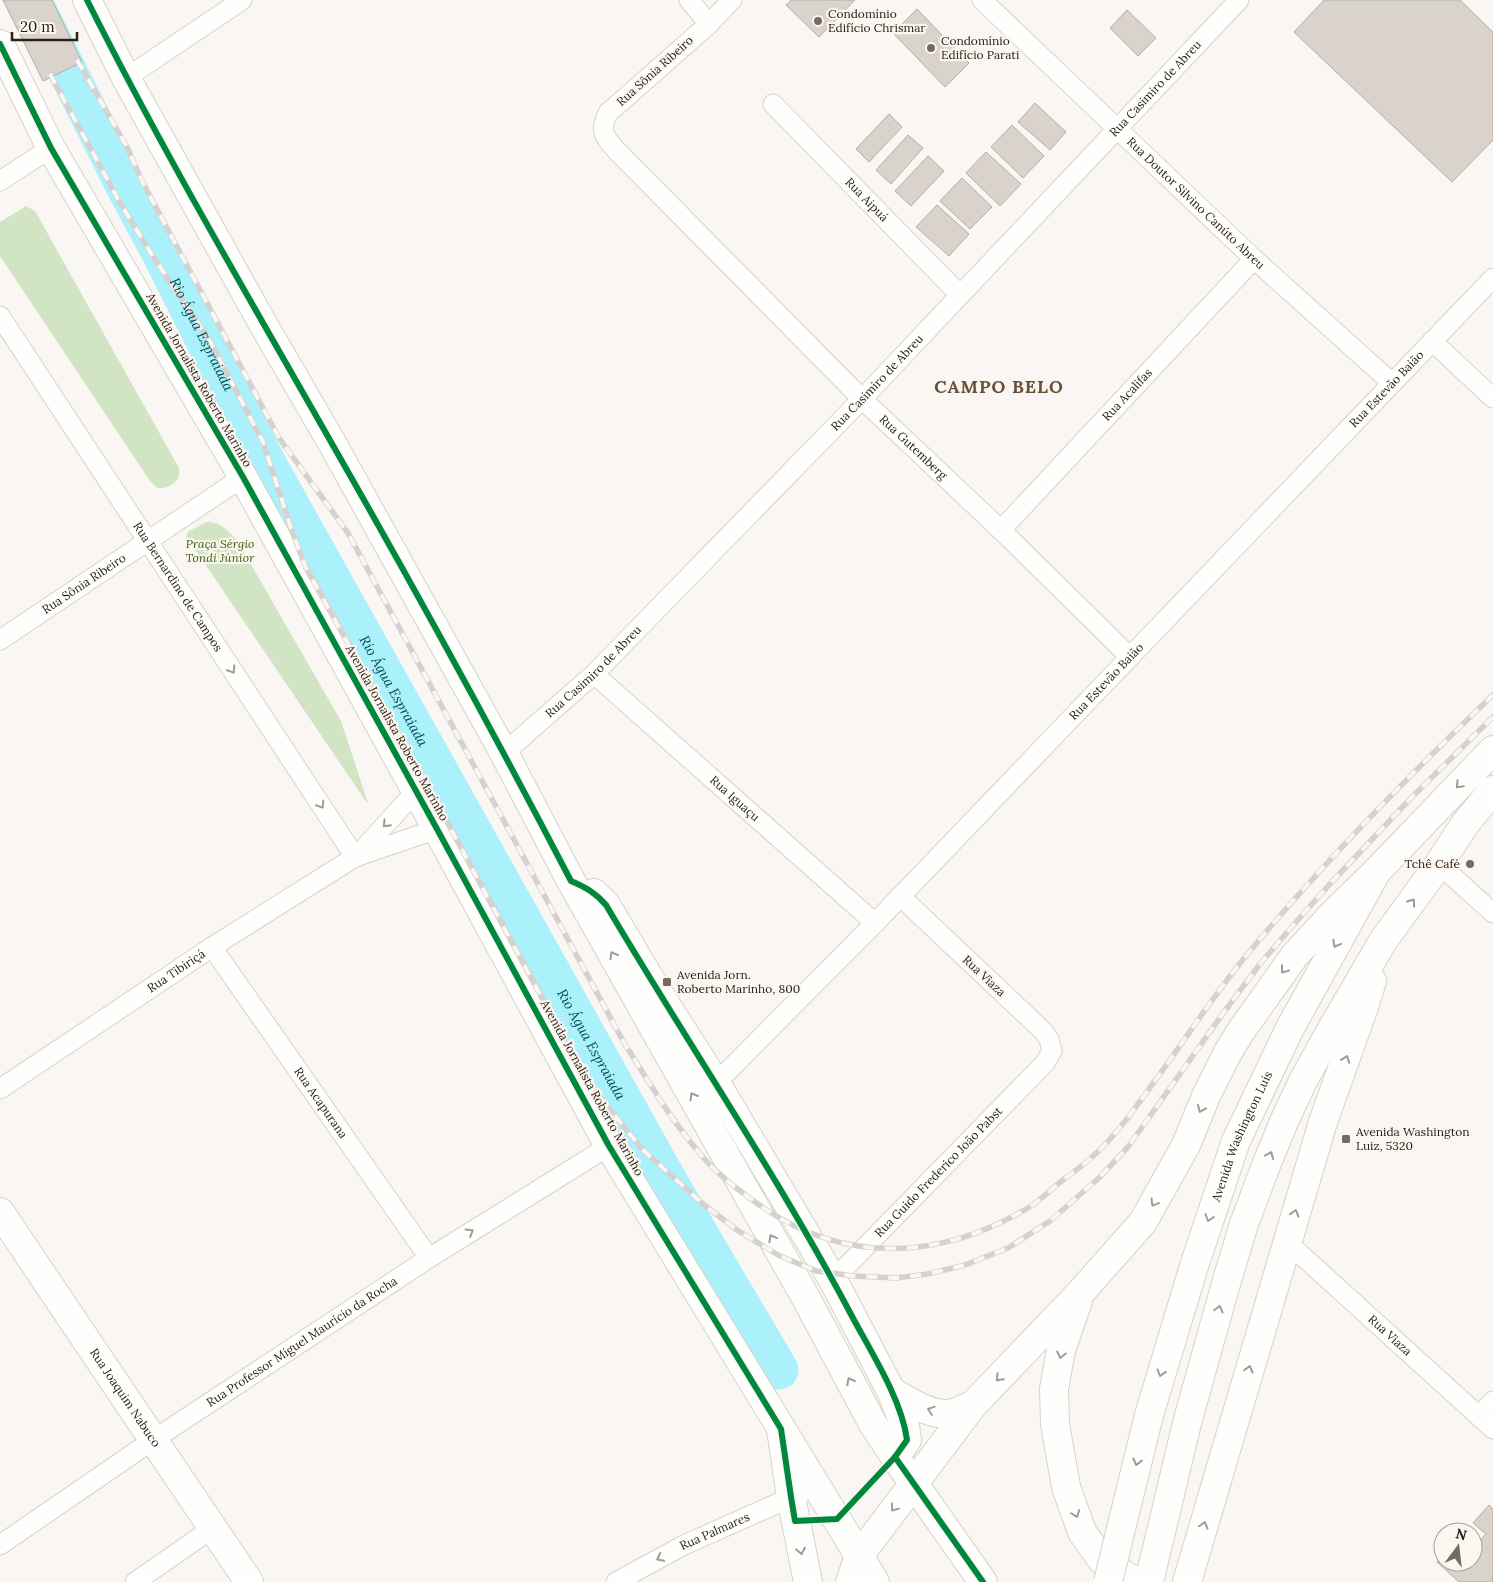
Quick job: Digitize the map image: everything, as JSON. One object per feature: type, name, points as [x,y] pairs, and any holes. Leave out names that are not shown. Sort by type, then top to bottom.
[{"type":"main road","points":[[87,0],[126,78],[337,452],[504,753],[571,881],[802,1292],[873,1424],[983,1582]]},
{"type":"main road","name":"Avenida Jornalista Roberto Marinho","points":[[0,44],[51,148],[243,477],[609,1146],[875,1582]]},
{"type":"main road","name":"Avenida Washington Luís","points":[[1108,1582],[1149,1415],[1195,1263],[1236,1141],[1290,1028],[1377,870],[1493,750]]},
{"type":"main road","points":[[1149,1582],[1187,1423],[1224,1287],[1244,1224],[1286,1117],[1304,1079],[1383,941],[1439,864],[1465,824],[1493,790]]},
{"type":"main road","points":[[850,1582],[859,1556],[973,1405],[1081,1292],[1143,1222],[1186,1145],[1206,1096],[1228,1052],[1265,995],[1295,955],[1377,870]]},
{"type":"main road","points":[[571,881],[593,892],[606,905],[654,986],[716,1083],[833,1280],[891,1391],[905,1426],[907,1440],[895,1458]]},
{"type":"main road","points":[[1185,1579],[1323,1122],[1365,1004],[1383,941]]},
{"type":"main road","name":"Rua Joaquim Nabuco","points":[[0,1212],[249,1582]]},
{"type":"main road","points":[[1081,1292],[1061,1350],[1054,1389],[1056,1424],[1066,1487],[1082,1532],[1102,1560],[1129,1578],[1143,1582]]},
{"type":"main road","points":[[891,1391],[928,1410],[942,1414],[954,1413],[973,1405]]},
{"type":"main road","points":[[782,1429],[791,1497],[808,1582]]},
{"type":"street","points":[[126,78],[242,0]]},
{"type":"street","points":[[689,0],[709,24]]},
{"type":"street","name":"Rua Sônia Ribeiro","points":[[616,150],[605,137],[603,129],[608,113],[709,24],[732,0]]},
{"type":"street","name":"Rua Doutor Silvino Canúto Abreu","points":[[982,0],[1254,259],[1392,383]]},
{"type":"street","name":"Rua Casimiro de Abreu","points":[[504,753],[594,674],[862,399],[1239,0]]},
{"type":"street","name":"Rua Aipuá","points":[[773,104],[960,295]]},
{"type":"street","points":[[0,181],[51,148]]},
{"type":"street","name":"Rua Gutemberg","points":[[616,150],[862,399],[1001,530],[1130,656]]},
{"type":"street","name":"Rua Acalifas","points":[[1001,530],[1254,259]]},
{"type":"street","name":"Rua Estevão Baião","points":[[716,1083],[874,923],[1493,278]]},
{"type":"street","name":"Rua Bernardino de Campos","points":[[0,316],[355,858]]},
{"type":"street","points":[[1432,341],[1493,398]]},
{"type":"street","name":"Rua Sônia Ribeiro","points":[[0,640],[243,477]]},
{"type":"street","name":"Rua Iguaçu","points":[[594,674],[874,923]]},
{"type":"street","name":"Rua Tibiriçá","points":[[355,858],[416,791]]},
{"type":"street","name":"Rua Tibiriçá","points":[[0,1089],[212,947],[355,858],[437,830]]},
{"type":"street","points":[[1439,864],[1493,913]]},
{"type":"street","name":"Rua Viaza","points":[[900,896],[1043,1031],[1049,1039],[1052,1051],[1045,1063]]},
{"type":"street","name":"Rua Acapurana","points":[[212,947],[429,1258]]},
{"type":"street","name":"Rua Guido Frederico João Pabst","points":[[833,1280],[1045,1063]]},
{"type":"street","name":"Rua Professor Miguel Maurício da Rocha","points":[[0,1545],[153,1440],[429,1258],[609,1146]]},
{"type":"street","name":"Rua Viaza","points":[[1287,1242],[1486,1422]]},
{"type":"street","points":[[1486,1422],[1493,1401]]},
{"type":"street","name":"Rua Palmares","points":[[616,1582],[684,1545],[815,1485]]},
{"type":"street","points":[[135,1582],[213,1528]]},
{"type":"green space","points":[[26,206],[35,211],[179,468],[177,480],[170,486],[157,488],[150,481],[0,256],[0,222]]},
{"type":"green space","name":"Praça Sérgio Tondi Júnior","points":[[207,522],[220,525],[238,542],[341,721],[368,803],[186,536],[189,531]]},
{"type":"building","points":[[3,0],[52,0],[82,62],[43,81]]},
{"type":"building","name":"Condomínio Edifício Chrismar","points":[[791,0],[855,0],[819,37],[786,5]]},
{"type":"building","points":[[1324,0],[1460,0],[1493,32],[1493,140],[1452,182],[1294,32]]},
{"type":"building","name":"Condomínio Edifício Parati","points":[[917,9],[969,63],[945,87],[893,33]]},
{"type":"building","points":[[1127,10],[1156,38],[1138,56],[1110,28]]},
{"type":"building","points":[[1035,103],[1066,132],[1050,150],[1018,122]]},
{"type":"building","points":[[889,114],[902,127],[869,162],[856,149]]},
{"type":"building","points":[[1012,125],[1044,156],[1023,178],[991,147]]},
{"type":"building","points":[[908,135],[923,148],[891,184],[876,170]]},
{"type":"building","points":[[986,152],[1021,184],[1000,206],[966,173]]},
{"type":"building","points":[[928,156],[944,171],[911,206],[895,191]]},
{"type":"building","points":[[962,178],[992,207],[970,229],[940,201]]},
{"type":"building","points":[[937,205],[969,234],[949,256],[916,227]]},
{"type":"building","points":[[1489,1505],[1493,1509],[1493,1582],[1459,1582],[1448,1572],[1483,1572],[1483,1537],[1486,1534],[1483,1531],[1483,1522],[1474,1522]]},
{"type":"waterway","name":"Rio Água Espraiada","points":[[32,0],[267,464],[674,1192],[779,1370]]},
{"type":"railway","points":[[77,60],[127,147],[143,183],[279,438],[348,533],[623,1041],[674,1120],[709,1164],[729,1182],[765,1209],[798,1227],[831,1240],[865,1247],[898,1248],[932,1245],[966,1236],[999,1223],[1038,1201],[1088,1160],[1110,1139],[1142,1099],[1222,986],[1274,922],[1365,822],[1493,695]]},
{"type":"railway","points":[[50,74],[119,201],[152,255],[210,341],[263,442],[306,568],[453,833],[586,1080],[642,1149],[703,1204],[737,1230],[778,1255],[816,1271],[854,1276],[896,1278],[928,1274],[965,1265],[1008,1248],[1050,1221],[1100,1177],[1128,1147],[1224,1012],[1260,964],[1296,922],[1411,798],[1493,717]]},
{"type":"cycle path","points":[[0,44],[51,148],[243,477],[609,1146],[781,1429],[795,1521],[837,1519],[895,1457],[907,1440],[899,1410],[886,1378],[795,1214],[606,905],[590,891],[571,881],[513,770],[362,496],[175,167],[87,0]]},
{"type":"cycle path","points":[[895,1457],[983,1582]]},
{"type":"place","name":"Condomínio Edifício Chrismar","points":[[818,21]]},
{"type":"place","name":"Condomínio Edifício Parati","points":[[931,48]]},
{"type":"place","name":"Tchê Café","points":[[1470,864]]},
{"type":"place","name":"Avenida Jorn. Roberto Marinho, 800","points":[[667,982]]},
{"type":"place","name":"Avenida Washington Luiz, 5320","points":[[1346,1139]]},
{"type":"district","name":"CAMPO BELO","points":[[999,387]]}]
